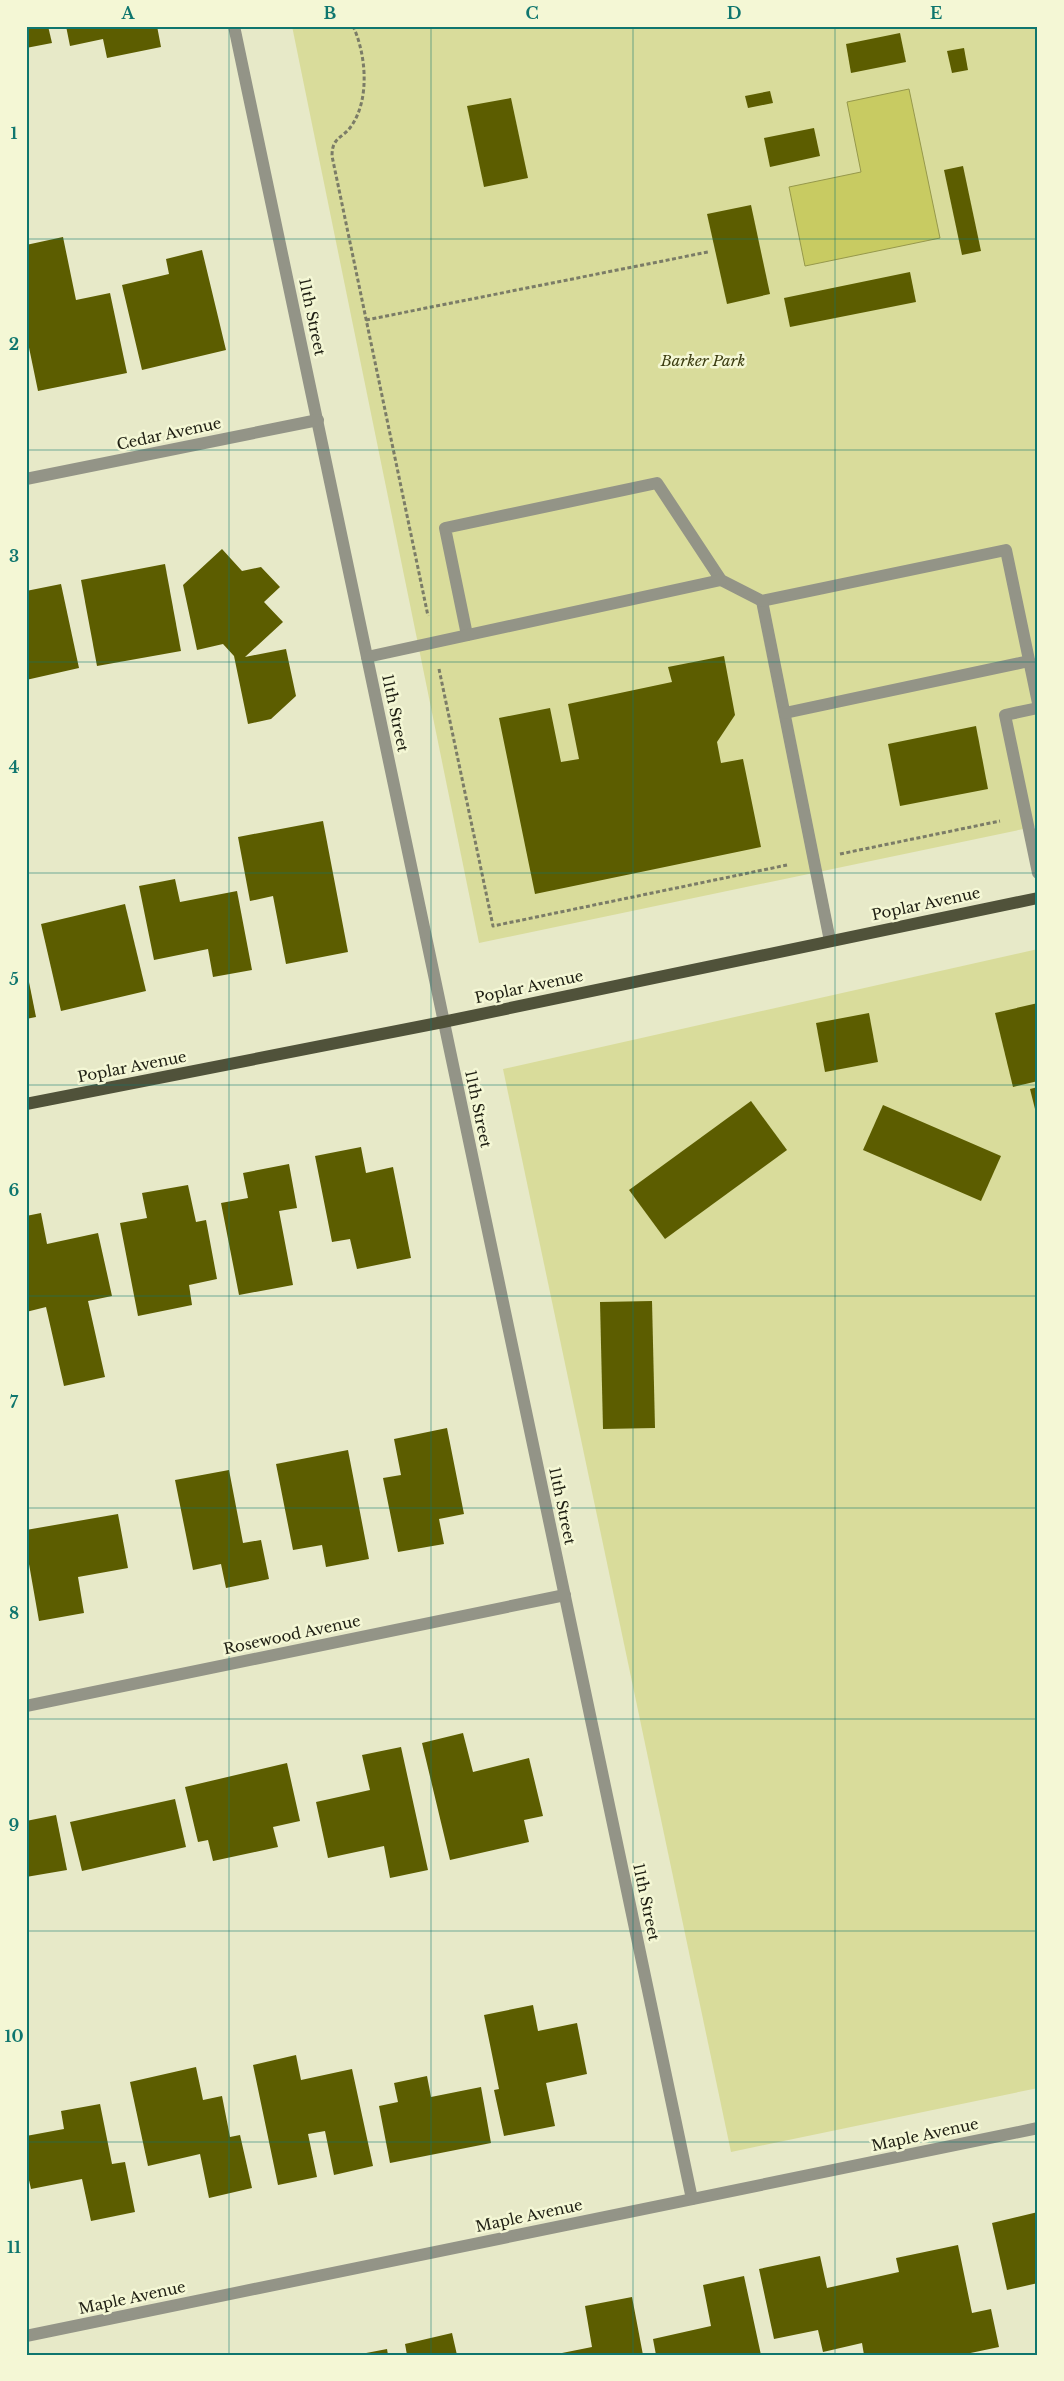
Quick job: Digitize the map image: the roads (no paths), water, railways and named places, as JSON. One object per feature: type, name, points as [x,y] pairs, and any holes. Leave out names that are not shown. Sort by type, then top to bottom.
[{"type":"main road","name":"Poplar Avenue","points":[[26,1104],[443,1022],[1038,898]]},
{"type":"street","name":"11th Street","points":[[234,26],[692,2199]]},
{"type":"street","name":"Cedar Avenue","points":[[26,480],[318,420]]},
{"type":"street","points":[[467,635],[445,528],[657,483],[721,580],[762,601],[1006,550],[1038,703]]},
{"type":"street","points":[[367,656],[721,580]]},
{"type":"street","points":[[762,601],[830,940]]},
{"type":"street","points":[[785,713],[1030,661]]},
{"type":"street","points":[[1038,708],[1006,715],[1038,873]]},
{"type":"street","name":"Rosewood Avenue","points":[[26,1706],[565,1595]]},
{"type":"street","name":"Maple Avenue","points":[[26,2336],[1038,2128]]},
{"type":"park label","name":"Barker Park","points":[[703,361]]}]
